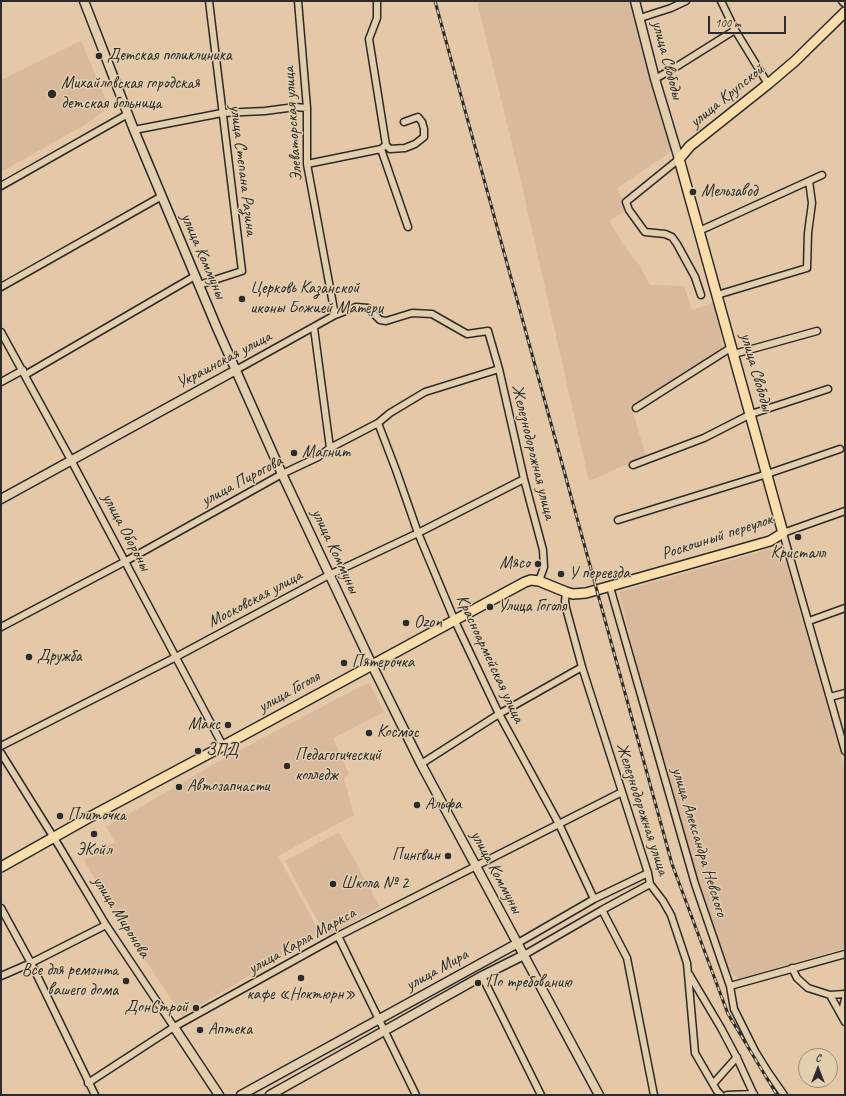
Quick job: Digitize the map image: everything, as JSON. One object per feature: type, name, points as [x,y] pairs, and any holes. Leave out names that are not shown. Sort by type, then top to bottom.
[{"type":"main road","name":"улица Крупской","points":[[679,159],[690,146],[768,84],[805,52],[845,12]]},
{"type":"main road","name":"улица Свободы","points":[[679,159],[783,533]]},
{"type":"main road","name":"Роскошный переулок","points":[[566,592],[579,594],[610,587],[770,541],[783,533]]},
{"type":"main road","name":"улица Гоголя","points":[[1,867],[88,818],[372,665],[454,619],[525,582],[531,580],[539,581]]},
{"type":"main road","points":[[539,581],[566,592]]},
{"type":"street","name":"улица Коммуны","points":[[84,1],[134,130],[195,276],[282,474],[372,665],[421,764],[599,1095]]},
{"type":"street","name":"улица Степана Разина","points":[[199,285],[242,271],[209,1]]},
{"type":"street","name":"Элеваторская улица","points":[[298,1],[307,108],[307,164],[336,315]]},
{"type":"street","points":[[377,1],[377,18],[369,39],[384,147],[408,227]]},
{"type":"street","name":"улица Свободы","points":[[635,1],[655,79],[679,159]]},
{"type":"street","points":[[640,18],[671,8],[686,1]]},
{"type":"street","points":[[721,1],[735,30],[768,84]]},
{"type":"street","points":[[842,1],[845,4]]},
{"type":"street","points":[[655,79],[735,30]]},
{"type":"street","points":[[134,130],[222,113],[265,111],[294,107],[307,108]]},
{"type":"street","points":[[1,186],[128,114]]},
{"type":"street","points":[[307,164],[384,147],[396,150],[405,148],[415,144],[424,137],[422,122],[418,117],[404,122]]},
{"type":"street","name":"улица Крупской","points":[[679,159],[626,202],[629,210],[645,232],[665,234],[672,237],[695,277],[701,295]]},
{"type":"street","points":[[699,231],[822,176]]},
{"type":"street","points":[[717,295],[807,268],[808,233],[812,203],[809,182]]},
{"type":"street","points":[[1,287],[162,196]]},
{"type":"street","points":[[1,382],[24,373],[195,276]]},
{"type":"street","name":"Украинская улица","points":[[1,499],[336,315],[356,307],[368,308],[380,320],[386,320],[412,313],[427,313],[440,317],[466,334],[488,331]]},
{"type":"street","points":[[314,328],[330,448]]},
{"type":"street","name":"Железнодорожная улица","points":[[488,331],[499,369],[524,479],[543,550],[544,566],[539,581]]},
{"type":"street","points":[[636,408],[733,350],[817,331]]},
{"type":"street","name":"улица Обороны","points":[[1,332],[126,561],[223,746]]},
{"type":"street","name":"улица Пирогова","points":[[1,627],[126,561],[282,474],[318,457],[330,448],[378,423],[390,413],[425,392],[499,369]]},
{"type":"street","points":[[633,465],[704,438],[751,414],[828,389]]},
{"type":"street","name":"Красноармейская улица","points":[[378,423],[418,533],[454,619],[499,714],[558,824],[594,900]]},
{"type":"street","points":[[618,520],[767,474],[840,449]]},
{"type":"street","name":"Московская улица","points":[[1,746],[176,657],[330,575],[418,533],[524,479]]},
{"type":"street","name":"Роскошный переулок","points":[[783,533],[845,511]]},
{"type":"street","name":"улица Свободы","points":[[783,533],[845,751]]},
{"type":"street","name":"улица Александра Невского","points":[[610,587],[695,884],[730,986],[734,1009],[768,1072],[784,1095]]},
{"type":"street","name":"Железнодорожная улица","points":[[566,592],[566,608],[582,667],[648,873],[650,884],[663,901],[671,915],[687,962],[695,1053],[721,1095]]},
{"type":"street","points":[[809,621],[845,608]]},
{"type":"street","points":[[421,764],[499,714],[582,667]]},
{"type":"street","points":[[830,697],[845,693]]},
{"type":"street","name":"улица Миронова","points":[[1,753],[54,837],[106,925],[219,1095]]},
{"type":"street","name":"улица Карла Маркса","points":[[88,1083],[174,1028],[338,936],[622,792]]},
{"type":"street","name":"улица Мира","points":[[241,1095],[594,900],[648,873]]},
{"type":"street","name":"улица Мира","points":[[270,1095],[650,884]]},
{"type":"street","points":[[1,908],[31,963],[95,1095]]},
{"type":"street","points":[[602,910],[627,958],[654,1095]]},
{"type":"street","points":[[1,976],[31,963],[106,925]]},
{"type":"street","points":[[338,936],[416,1095]]},
{"type":"street","points":[[730,986],[845,954]]},
{"type":"street","points":[[792,968],[797,978],[808,988],[830,995],[845,994]]},
{"type":"street","points":[[688,973],[737,1057],[754,1095],[727,1095]]},
{"type":"street","points":[[482,976],[541,1095]]},
{"type":"street","points":[[830,995],[844,1019]]},
{"type":"street","points":[[844,1019],[843,1007],[845,999]]},
{"type":"street","points":[[713,1084],[737,1057]]},
{"type":"shaded area","points":[[477,1],[633,1],[672,151],[617,188],[627,209],[609,221],[625,247],[640,266],[650,285],[684,286],[692,310],[715,302],[723,346],[712,358],[632,409],[646,456],[589,481],[519,173]]},
{"type":"shaded area","name":"Михайловская городская детская больница","points":[[81,41],[109,107],[86,124],[1,172],[1,80]]},
{"type":"shaded area","points":[[770,549],[786,563],[845,769],[845,948],[738,979],[725,967],[704,906],[666,762],[659,753],[619,592]]},
{"type":"shaded area","points":[[369,682],[384,712],[333,738],[349,774],[344,778],[354,815],[278,856],[320,933],[182,1016],[112,909],[84,860],[115,842],[106,827],[225,758]]},
{"type":"shaded area","name":"Школа № 2","points":[[339,832],[380,907],[326,936],[285,861]]},
{"type":"railway","points":[[435,1],[672,864],[728,1014],[777,1095]]},
{"type":"place","name":"Детская поликлиника","points":[[99,56]]},
{"type":"place","name":"Михайловская городская детская больница","points":[[52,94]]},
{"type":"place","name":"Мельзавод","points":[[693,192]]},
{"type":"place","name":"Церковь Казанской иконы Божией Матери","points":[[242,299]]},
{"type":"place","name":"Магнит","points":[[294,453]]},
{"type":"place","name":"Кристалл","points":[[798,537]]},
{"type":"place","name":"Мясо","points":[[538,564]]},
{"type":"place","name":"У переезда","points":[[561,574]]},
{"type":"place","name":"Улица Гоголя","points":[[490,607]]},
{"type":"place","name":"Ozon","points":[[406,623]]},
{"type":"place","name":"Дружба","points":[[29,657]]},
{"type":"place","name":"Пятерочка","points":[[344,663]]},
{"type":"place","name":"Макс","points":[[228,725]]},
{"type":"place","name":"Космос","points":[[369,733]]},
{"type":"place","name":"ЗПД","points":[[198,751]]},
{"type":"place","name":"Педагогический колледж","points":[[287,766]]},
{"type":"place","name":"Автозапчасти","points":[[179,787]]},
{"type":"place","name":"Альфа","points":[[417,805]]},
{"type":"place","name":"Плиточка","points":[[60,816]]},
{"type":"place","name":"ЭКойл","points":[[94,834]]},
{"type":"place","name":"Пингвин","points":[[448,856]]},
{"type":"place","name":"Школа № 2","points":[[333,884]]},
{"type":"place","name":"кафе «Ноктюрн»","points":[[301,978]]},
{"type":"place","name":"Все для ремонта вашего дома","points":[[126,981]]},
{"type":"place","name":"По требованию","points":[[478,983]]},
{"type":"place","name":"ДонСтрой","points":[[196,1008]]},
{"type":"place","name":"Аптека","points":[[200,1030]]}]
